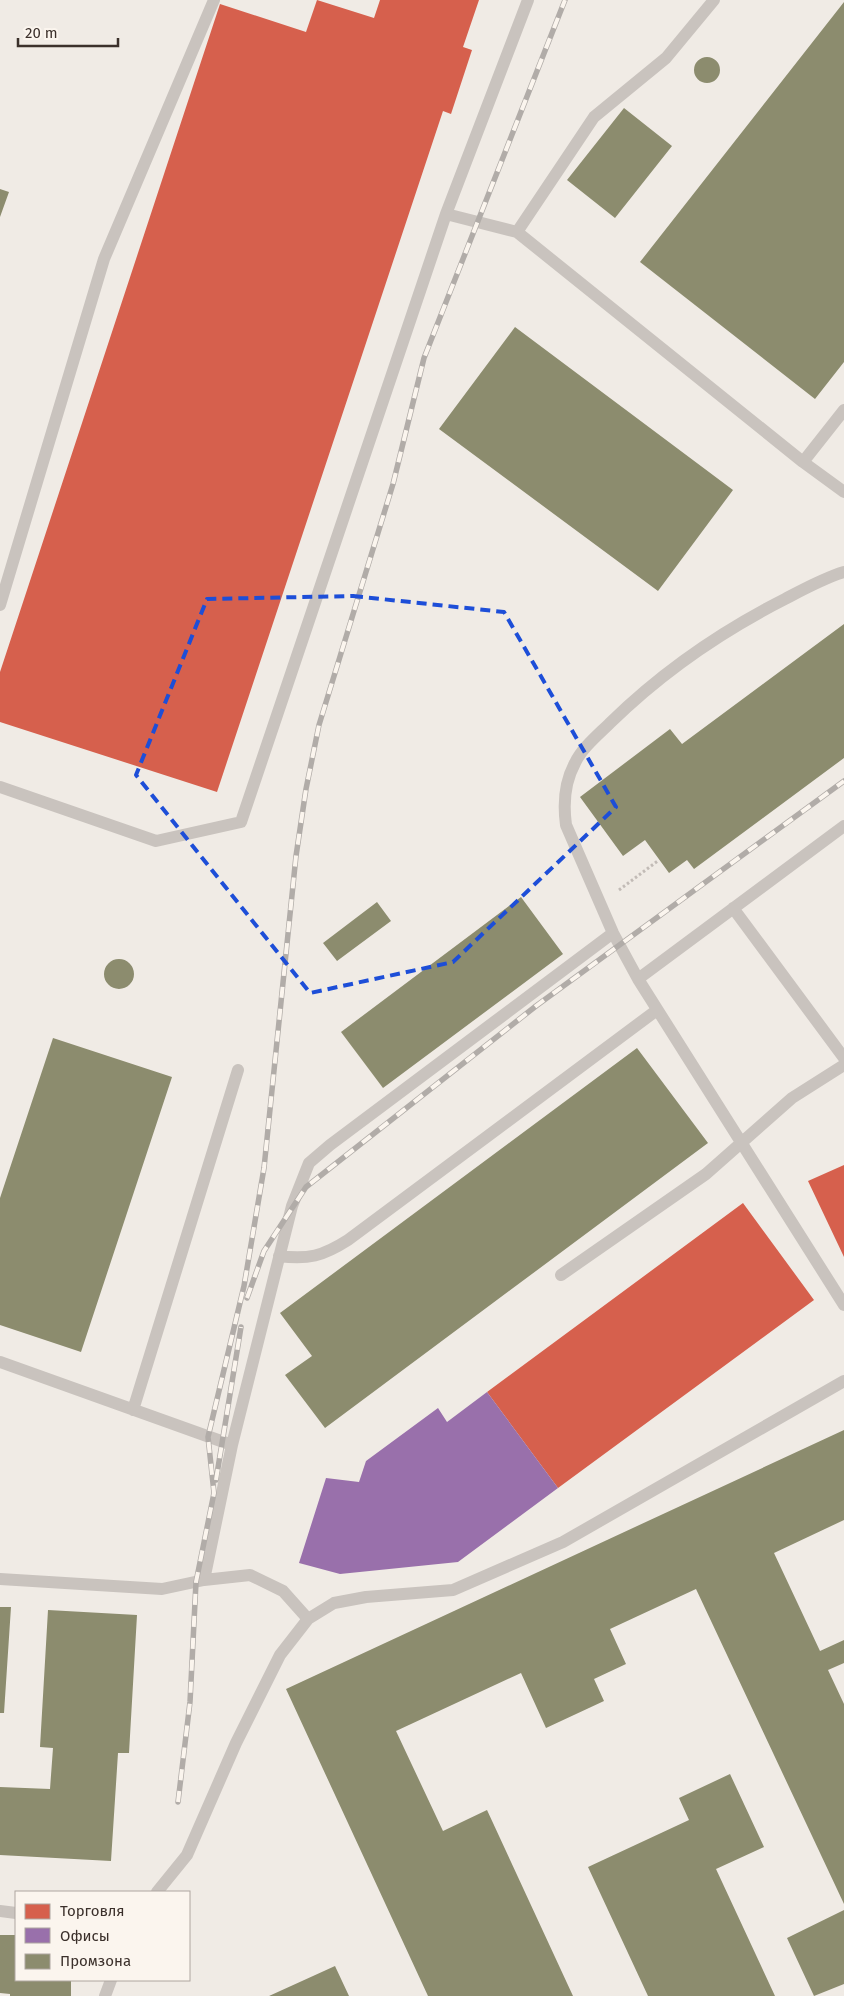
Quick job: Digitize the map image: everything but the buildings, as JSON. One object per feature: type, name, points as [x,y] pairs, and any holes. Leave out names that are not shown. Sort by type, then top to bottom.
[{"type":"lane","points":[[0,605],[104,259],[214,0]]},
{"type":"lane","points":[[0,787],[156,841],[241,822],[446,214],[528,0]]},
{"type":"lane","points":[[517,232],[594,117],[666,58],[714,0]]},
{"type":"lane","points":[[446,214],[517,232],[802,462],[844,492]]},
{"type":"lane","points":[[802,462],[844,410]]},
{"type":"lane","points":[[844,572],[804,589],[752,616],[703,646],[634,699],[576,760],[565,790],[563,807],[566,825],[600,904],[613,933],[638,979],[844,1305]]},
{"type":"lane","points":[[638,979],[844,826]]},
{"type":"lane","points":[[733,908],[844,1058]]},
{"type":"lane","points":[[204,1580],[232,1445],[279,1256],[292,1206],[310,1163],[330,1145],[613,933]]},
{"type":"lane","points":[[279,1256],[301,1259],[328,1253],[348,1240],[657,1010]]},
{"type":"lane","points":[[561,1275],[706,1174],[807,1086],[844,1065]]},
{"type":"lane","points":[[133,1410],[238,1070]]},
{"type":"lane","points":[[0,1363],[232,1445]]},
{"type":"lane","points":[[158,1891],[187,1855],[236,1743],[280,1655],[308,1619],[334,1603],[366,1597],[453,1590],[555,1546],[844,1381]]},
{"type":"lane","points":[[0,1579],[162,1589],[204,1580],[250,1575],[283,1591],[308,1619]]},
{"type":"lane","points":[[0,1911],[15,1913]]},
{"type":"lane","points":[[105,1996],[111,1981]]},
{"type":"path","points":[[600,904],[659,860]]},
{"type":"highlighted area","points":[[353,596],[504,612],[616,807],[453,962],[310,993],[136,775],[207,599]]},
{"type":"railway","points":[[178,1802],[190,1702],[196,1582],[214,1493],[208,1437],[244,1286],[264,1168],[296,856],[306,789],[319,725],[393,484],[424,358],[565,0]]},
{"type":"railway","points":[[247,1298],[264,1251],[306,1187],[536,1006],[844,781]]},
{"type":"railway","points":[[216,1480],[241,1327]]}]
